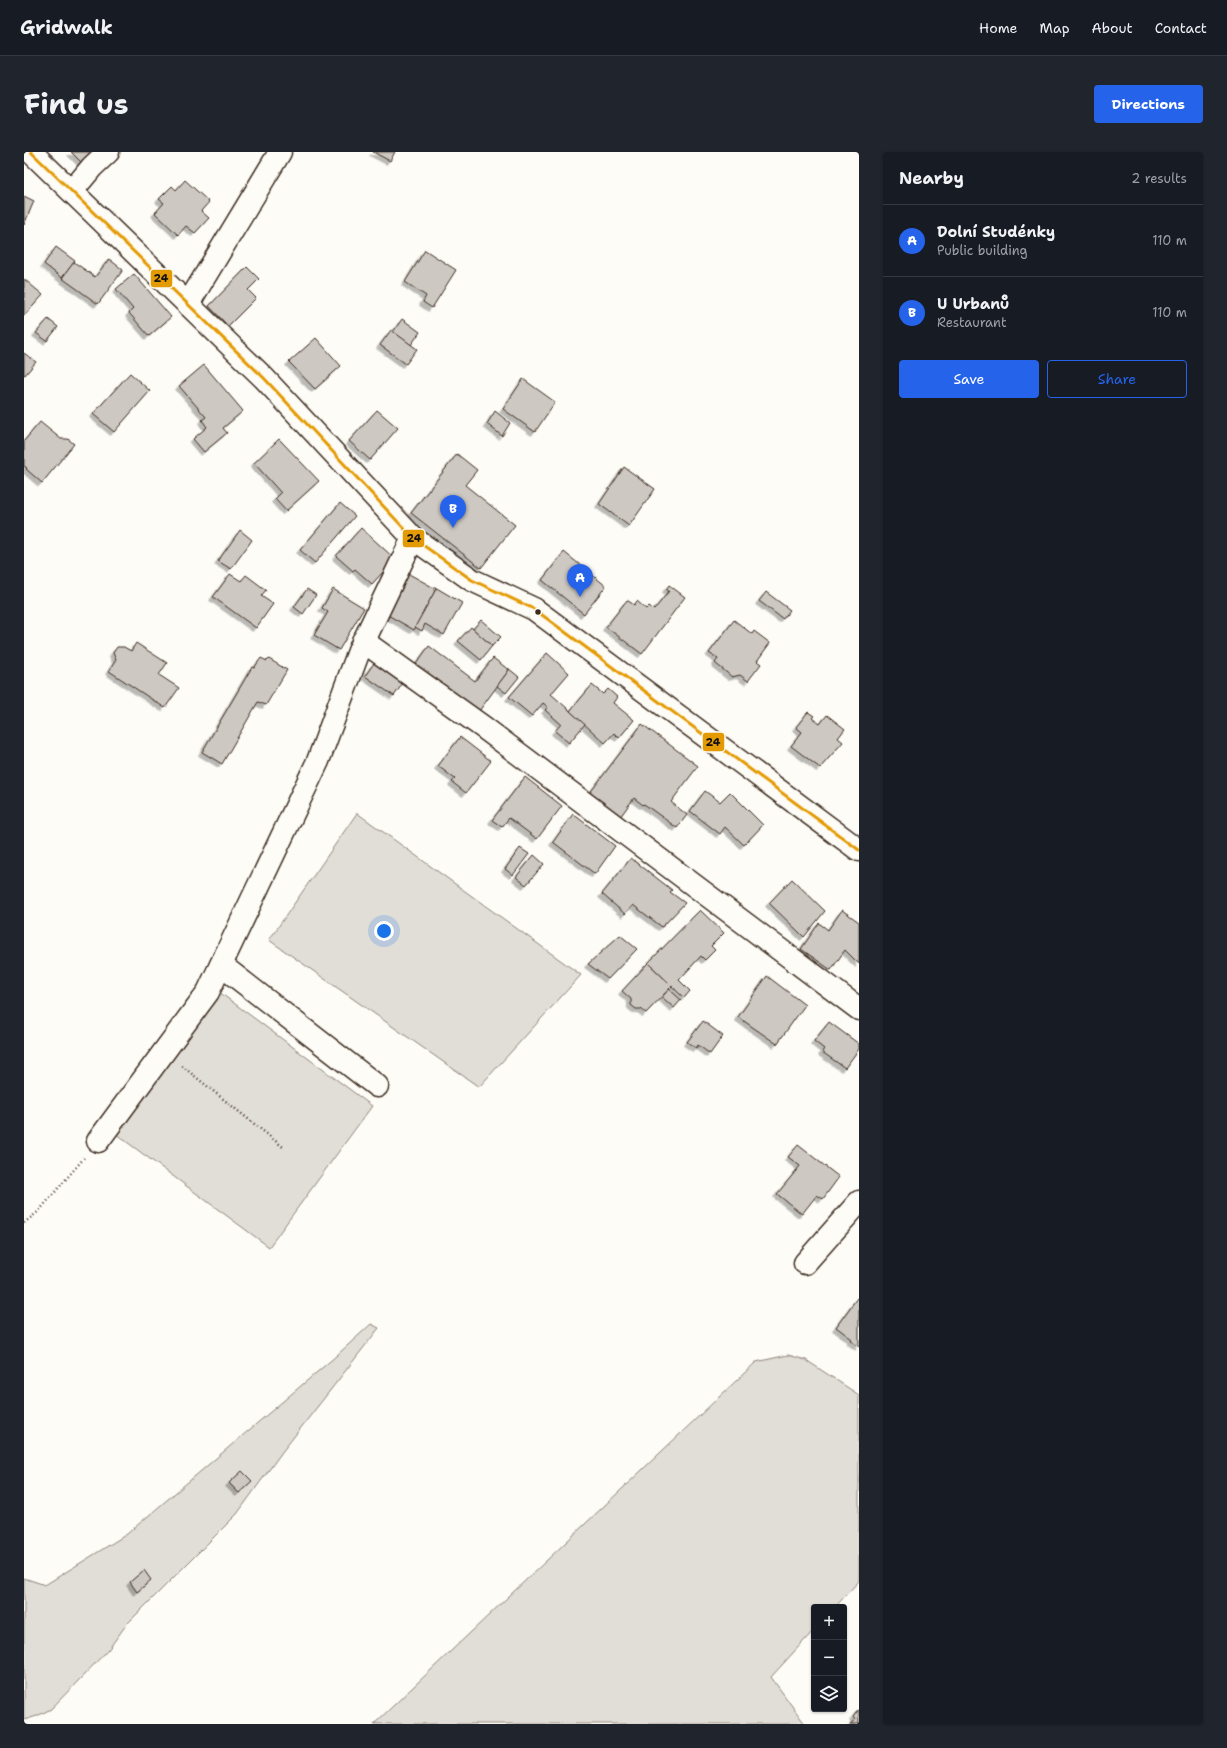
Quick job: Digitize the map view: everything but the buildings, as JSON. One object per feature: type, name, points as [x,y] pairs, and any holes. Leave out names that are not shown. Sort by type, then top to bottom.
[{"type":"street","points":[[31,152],[264,378],[413,538],[472,580],[534,609],[859,850]]},
{"type":"street","points":[[72,191],[92,167],[108,152]]},
{"type":"street","points":[[188,304],[280,152]]},
{"type":"street","points":[[98,1141],[208,992],[318,761],[364,641],[413,538]]},
{"type":"street","points":[[364,641],[483,727],[859,1009]]},
{"type":"street","points":[[221,965],[377,1086]]},
{"type":"street","points":[[805,1263],[859,1202]]},
{"type":"path","points":[[164,1052],[283,1147]]},
{"type":"path","points":[[24,1223],[39,1211],[98,1141]]},
{"type":"shaded area","points":[[357,813],[581,975],[479,1087],[269,940]]},
{"type":"shaded area","points":[[219,992],[372,1106],[269,1247],[116,1134]]},
{"type":"shaded area","points":[[371,1324],[379,1328],[282,1452],[237,1514],[126,1625],[108,1650],[51,1709],[37,1716],[24,1720],[24,1578],[45,1585],[127,1534],[336,1356]]},
{"type":"shaded area","points":[[788,1355],[806,1360],[859,1395],[859,1581],[838,1604],[811,1604],[811,1633],[771,1677],[805,1724],[374,1724],[756,1362]]},
{"type":"transit line","name":"24","points":[[31,152],[264,378],[413,538],[472,580],[534,609],[859,850]]},
{"type":"place","name":"U Urbanů","points":[[453,528]]},
{"type":"place","name":"Dolní Studénky","points":[[580,597]]}]
